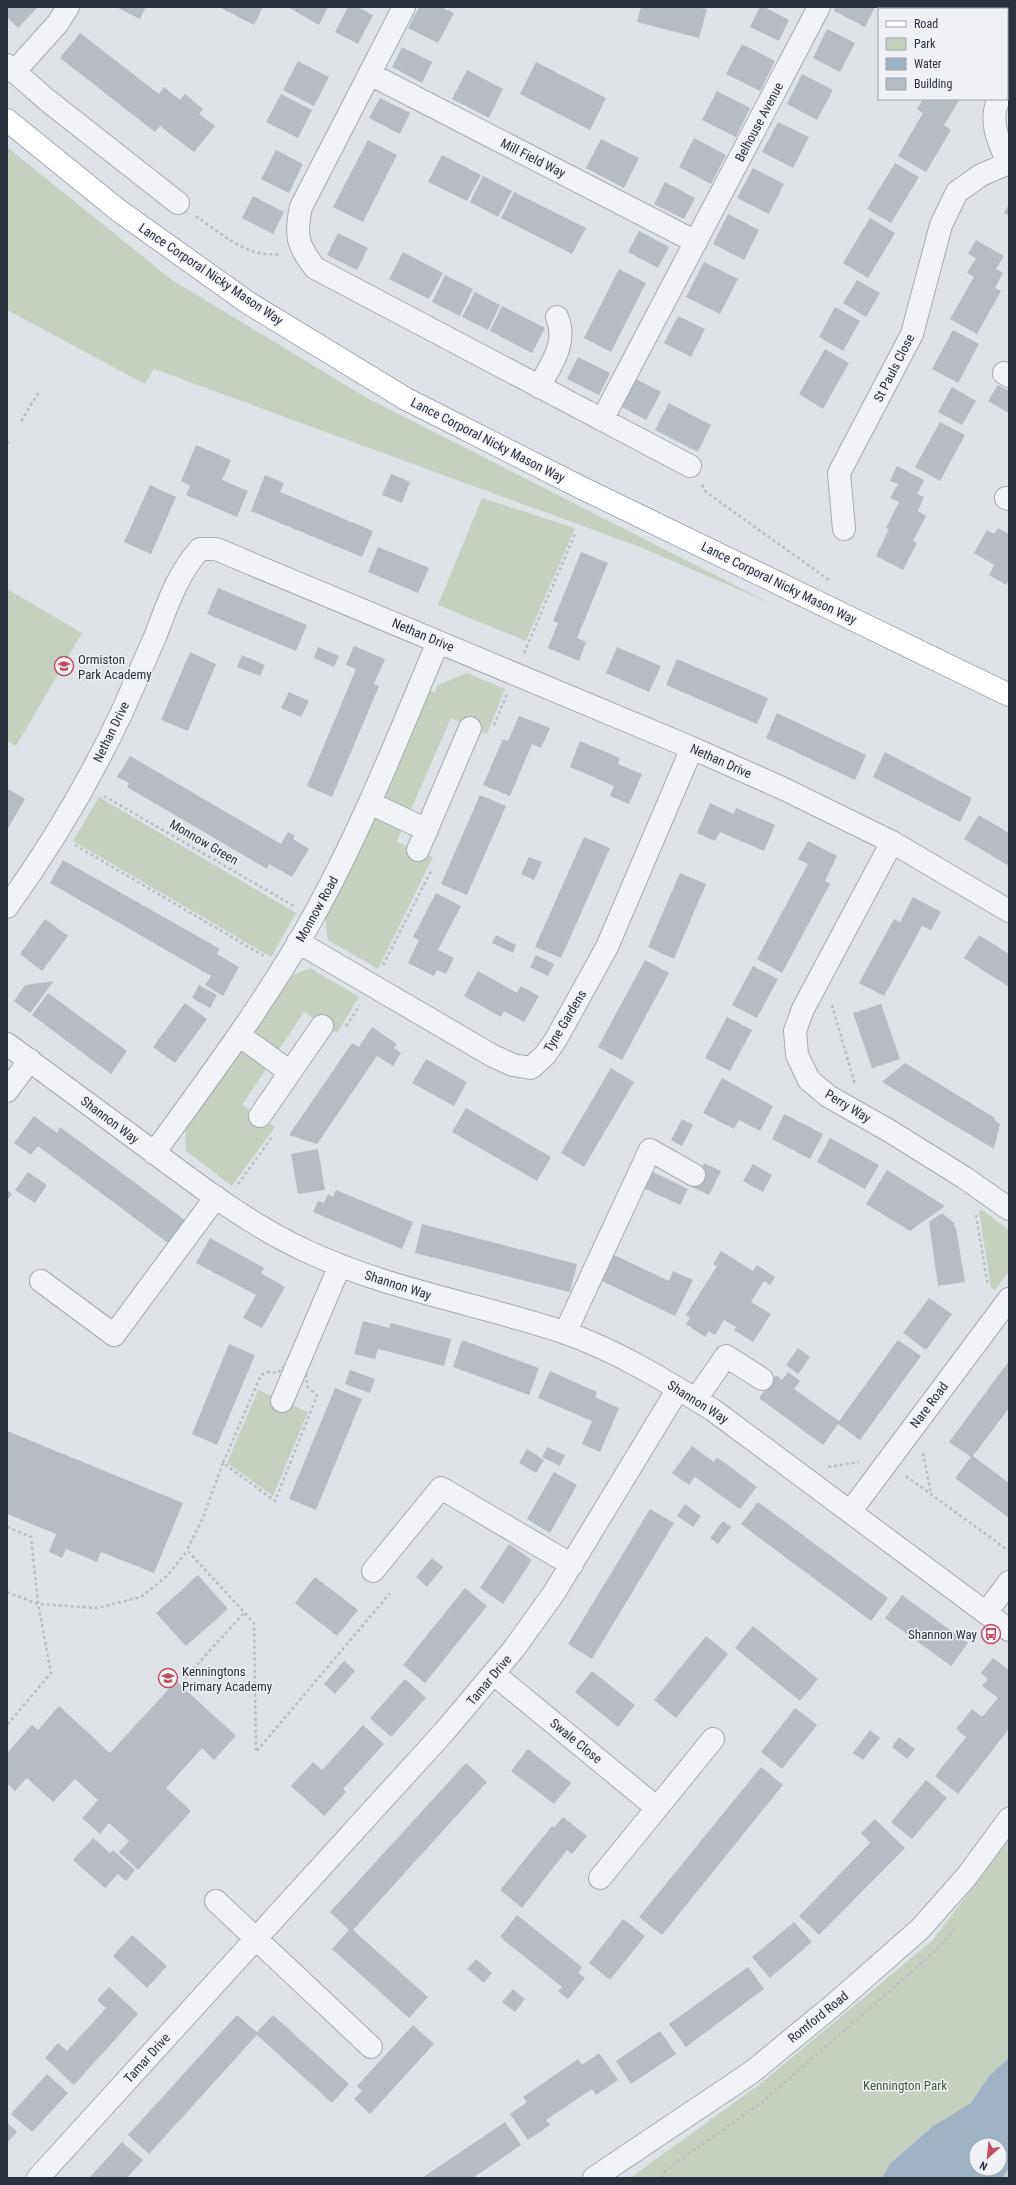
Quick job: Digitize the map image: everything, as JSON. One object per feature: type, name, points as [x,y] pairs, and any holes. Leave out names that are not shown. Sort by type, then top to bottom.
[{"type":"main road","name":"Lance Corporal Nicky Mason Way","points":[[7,120],[118,210],[247,302],[406,399],[582,488],[1009,695]]},
{"type":"street","points":[[68,7],[58,23],[11,68],[47,100],[178,203]]},
{"type":"street","points":[[404,7],[300,207],[297,228],[302,251],[315,268],[690,466]]},
{"type":"street","name":"Belhouse Avenue","points":[[602,420],[696,242],[813,9]]},
{"type":"street","name":"Mill Field Way","points":[[370,74],[696,242]]},
{"type":"street","points":[[999,100],[994,120],[997,139],[1009,163]]},
{"type":"street","name":"St Pauls Close","points":[[844,529],[839,472],[912,334],[941,225],[957,192],[981,175],[1009,163]]},
{"type":"street","points":[[539,387],[558,352],[562,340],[561,326],[557,317]]},
{"type":"street","name":"Nethan Drive","points":[[7,907],[56,834],[85,785],[145,660],[179,577],[188,562],[200,549],[216,549],[692,748],[782,788],[892,842],[1009,911]]},
{"type":"street","name":"Monnow Road","points":[[154,1152],[240,1035],[284,967],[313,917],[343,861],[370,803],[438,642]]},
{"type":"street","points":[[418,850],[470,728]]},
{"type":"street","name":"Tyne Gardens","points":[[298,942],[494,1056],[513,1065],[531,1068],[545,1055],[555,1041],[606,947],[692,748]]},
{"type":"street","points":[[370,803],[426,830]]},
{"type":"street","name":"Perry Way","points":[[892,842],[803,1009],[795,1031],[797,1055],[810,1080],[828,1096],[864,1116],[970,1182],[1009,1209]]},
{"type":"street","points":[[260,1116],[322,1026]]},
{"type":"street","points":[[240,1035],[290,1072]]},
{"type":"street","name":"Shannon Way","points":[[7,1044],[216,1197],[260,1227],[302,1249],[384,1282],[432,1296],[503,1313],[565,1333],[614,1354],[687,1394],[796,1472],[1009,1630]]},
{"type":"street","points":[[7,1091],[30,1060]]},
{"type":"street","points":[[565,1333],[650,1150],[694,1175]]},
{"type":"street","points":[[41,1281],[114,1335],[216,1197]]},
{"type":"street","points":[[282,1401],[340,1265]]},
{"type":"street","name":"Nare Road","points":[[850,1512],[1009,1299]]},
{"type":"street","name":"Tamar Drive","points":[[38,2178],[434,1744],[494,1674],[554,1594],[687,1394],[726,1356],[762,1379]]},
{"type":"street","points":[[373,1571],[441,1488],[572,1565]]},
{"type":"street","points":[[986,1613],[1009,1582]]},
{"type":"street","name":"Swale Close","points":[[494,1674],[657,1808]]},
{"type":"street","points":[[600,1878],[713,1739]]},
{"type":"street","name":"Romford Road","points":[[594,2178],[752,2072],[837,2002],[920,1929],[967,1876],[1009,1819]]},
{"type":"street","points":[[216,1901],[371,2047]]},
{"type":"path","points":[[178,203],[248,250],[270,255],[302,251]]},
{"type":"path","points":[[21,421],[39,392]]},
{"type":"path","points":[[7,444],[10,439]]},
{"type":"path","points":[[690,466],[706,492],[835,584]]},
{"type":"path","points":[[515,674],[575,534]]},
{"type":"path","name":"Monnow Green","points":[[85,785],[313,917]]},
{"type":"path","points":[[56,834],[284,967]]},
{"type":"path","points":[[822,972],[864,1116]]},
{"type":"path","points":[[970,1182],[994,1319]]},
{"type":"path","points":[[7,1592],[38,1604],[97,1608],[141,1597],[167,1576],[187,1550],[202,1520],[223,1463],[261,1375],[268,1372],[278,1373],[287,1362],[306,1371],[307,1386],[317,1396],[275,1501],[223,1463]]},
{"type":"path","points":[[917,1422],[931,1494]]},
{"type":"path","points":[[796,1472],[889,1459],[931,1494],[1009,1551]]},
{"type":"path","points":[[7,1527],[31,1537],[38,1604],[51,1673],[7,1725]]},
{"type":"path","points":[[187,1550],[254,1623],[256,1752],[390,1593]]},
{"type":"path","points":[[185,1678],[244,1612]]},
{"type":"green space","points":[[7,147],[172,280],[367,398],[770,603],[640,547],[154,369],[145,384],[7,310]]},
{"type":"green space","points":[[482,498],[575,528],[526,641],[438,605]]},
{"type":"green space","points":[[7,589],[82,633],[16,746],[7,741]]},
{"type":"green space","points":[[467,673],[505,689],[487,734],[451,718],[409,814],[385,803],[383,796],[428,689],[435,693],[438,685]]},
{"type":"green space","points":[[99,797],[296,913],[271,957],[73,841]]},
{"type":"green space","points":[[381,816],[403,827],[397,842],[433,857],[378,969],[328,940],[325,917],[373,819]]},
{"type":"green space","points":[[310,968],[359,997],[337,1033],[304,1012],[276,1054],[257,1041],[256,1028],[293,975]]},
{"type":"green space","points":[[245,1050],[268,1066],[242,1105],[275,1127],[232,1186],[186,1151],[185,1126],[239,1051]]},
{"type":"green space","points":[[982,1210],[1009,1230],[1009,1271],[995,1290],[991,1288],[979,1211]]},
{"type":"green space","points":[[258,1390],[308,1412],[273,1496],[227,1463]]},
{"type":"green space","name":"Kennington Park","points":[[1009,1839],[1009,2178],[630,2178],[760,2084],[933,1940]]},
{"type":"water","points":[[1009,2058],[1008,2170],[1008,2137],[968,2137],[968,2177],[1003,2177],[882,2178],[891,2163],[932,2127],[971,2103],[990,2075]]},
{"type":"building","points":[[7,7],[38,7],[18,28],[7,17]]},
{"type":"building","points":[[116,7],[146,7],[140,19]]},
{"type":"building","points":[[219,7],[263,7],[254,25]]},
{"type":"building","points":[[288,7],[328,7],[319,25]]},
{"type":"building","points":[[348,7],[358,7],[373,15],[358,44],[335,32]]},
{"type":"building","points":[[419,7],[441,7],[454,13],[438,43],[408,28]]},
{"type":"building","points":[[641,7],[697,7],[707,9],[699,38],[637,22]]},
{"type":"building","points":[[760,7],[764,7],[789,20],[779,41],[750,27]]},
{"type":"building","points":[[835,7],[875,7],[865,27],[834,11]]},
{"type":"building","points":[[1009,7],[1009,10],[1008,12],[1008,8],[945,8]]},
{"type":"building","points":[[827,29],[855,43],[840,72],[813,58]]},
{"type":"building","points":[[80,33],[159,94],[164,87],[180,100],[185,94],[203,109],[199,114],[215,126],[194,152],[160,126],[155,132],[60,58]]},
{"type":"building","points":[[742,44],[775,61],[760,91],[726,74]]},
{"type":"building","points":[[402,47],[432,62],[422,83],[392,67]]},
{"type":"building","points":[[298,61],[329,77],[314,106],[283,90]]},
{"type":"building","points":[[536,62],[606,98],[590,130],[520,94]]},
{"type":"building","points":[[467,70],[503,89],[489,118],[452,99]]},
{"type":"building","points":[[802,74],[833,90],[817,120],[787,104]]},
{"type":"building","points":[[717,91],[750,108],[736,137],[702,120]]},
{"type":"building","points":[[281,94],[312,110],[298,138],[266,122]]},
{"type":"building","points":[[380,98],[410,113],[400,134],[369,118]]},
{"type":"building","points":[[922,100],[959,100],[944,125],[951,130],[926,172],[898,156],[923,113],[917,109]]},
{"type":"building","points":[[778,122],[809,137],[793,168],[762,152]]},
{"type":"building","points":[[694,138],[726,155],[711,184],[679,167]]},
{"type":"building","points":[[601,139],[639,158],[624,188],[586,168]]},
{"type":"building","points":[[368,140],[397,155],[363,222],[333,207]]},
{"type":"building","points":[[276,150],[303,164],[289,193],[261,179]]},
{"type":"building","points":[[442,155],[481,175],[467,201],[428,182]]},
{"type":"building","points":[[895,163],[919,177],[891,223],[867,209]]},
{"type":"building","points":[[753,168],[784,184],[769,214],[737,198]]},
{"type":"building","points":[[483,176],[512,191],[498,217],[470,202]]},
{"type":"building","points":[[665,182],[695,198],[684,219],[654,204]]},
{"type":"building","points":[[514,192],[586,228],[572,254],[501,218]]},
{"type":"building","points":[[253,196],[284,212],[273,234],[242,218]]},
{"type":"building","points":[[1009,204],[1009,216],[1004,213]]},
{"type":"building","points":[[728,214],[759,230],[744,260],[713,244]]},
{"type":"building","points":[[870,218],[895,233],[868,278],[843,263]]},
{"type":"building","points":[[639,231],[669,247],[658,268],[628,252]]},
{"type":"building","points":[[338,233],[368,248],[357,270],[327,255]]},
{"type":"building","points":[[976,240],[1004,256],[996,269],[1003,273],[995,288],[1001,291],[977,334],[950,319],[974,277],[967,273],[976,258],[968,254]]},
{"type":"building","points":[[403,252],[443,273],[429,299],[389,279]]},
{"type":"building","points":[[704,262],[738,279],[720,314],[686,297]]},
{"type":"building","points":[[619,269],[646,283],[611,352],[584,338]]},
{"type":"building","points":[[445,275],[473,289],[460,316],[432,302]]},
{"type":"building","points":[[857,280],[880,293],[866,317],[843,303]]},
{"type":"building","points":[[475,292],[500,305],[488,330],[462,317]]},
{"type":"building","points":[[502,306],[545,328],[532,353],[490,331]]},
{"type":"building","points":[[835,307],[860,321],[843,351],[819,337]]},
{"type":"building","points":[[678,316],[705,329],[691,357],[664,343]]},
{"type":"building","points":[[953,330],[979,344],[958,383],[932,369]]},
{"type":"building","points":[[825,349],[849,363],[823,409],[799,394]]},
{"type":"building","points":[[578,357],[610,373],[599,395],[567,379]]},
{"type":"building","points":[[636,379],[661,392],[646,420],[622,407]]},
{"type":"building","points":[[998,385],[1009,391],[1009,413],[988,401]]},
{"type":"building","points":[[952,387],[976,401],[962,425],[938,412]]},
{"type":"building","points":[[669,403],[711,425],[698,452],[655,430]]},
{"type":"building","points":[[940,422],[965,435],[940,481],[915,467]]},
{"type":"building","points":[[196,445],[231,460],[222,480],[248,491],[237,517],[186,495],[190,486],[181,481]]},
{"type":"building","points":[[897,466],[924,480],[917,494],[924,497],[918,511],[926,516],[913,541],[917,543],[903,570],[876,556],[889,529],[886,528],[899,502],[890,498],[898,484],[890,481]]},
{"type":"building","points":[[391,474],[410,482],[402,503],[382,495]]},
{"type":"building","points":[[265,475],[284,483],[280,492],[373,531],[362,557],[251,511]]},
{"type":"building","points":[[150,485],[176,497],[151,554],[124,542]]},
{"type":"building","points":[[998,528],[1009,534],[1009,580],[1006,585],[989,575],[994,565],[974,553],[987,530],[994,534]]},
{"type":"building","points":[[378,547],[429,568],[418,593],[368,572]]},
{"type":"building","points":[[581,552],[608,563],[577,638],[586,642],[579,661],[548,648],[558,623],[553,621]]},
{"type":"building","points":[[218,588],[307,625],[296,651],[207,614]]},
{"type":"building","points":[[354,646],[385,659],[374,684],[379,686],[332,797],[307,786],[356,669],[346,665]]},
{"type":"building","points":[[318,647],[339,656],[334,667],[314,658]]},
{"type":"building","points":[[617,647],[661,666],[649,692],[606,673]]},
{"type":"building","points":[[190,652],[216,664],[188,731],[161,720]]},
{"type":"building","points":[[242,655],[265,665],[260,676],[237,667]]},
{"type":"building","points":[[677,659],[768,698],[757,724],[666,685]]},
{"type":"building","points":[[289,692],[309,701],[301,717],[281,708]]},
{"type":"building","points":[[777,713],[866,755],[855,780],[766,738]]},
{"type":"building","points":[[519,716],[550,728],[541,748],[532,744],[510,796],[483,785],[503,739],[508,741]]},
{"type":"building","points":[[580,741],[620,758],[618,764],[642,774],[629,804],[610,796],[614,786],[570,767]]},
{"type":"building","points":[[885,752],[972,798],[960,822],[873,777]]},
{"type":"building","points":[[130,756],[281,844],[288,832],[295,836],[293,839],[309,849],[292,877],[269,864],[267,869],[127,787],[129,783],[117,777]]},
{"type":"building","points":[[8,789],[25,799],[7,830],[7,791]]},
{"type":"building","points":[[480,795],[506,806],[467,895],[441,884]]},
{"type":"building","points":[[710,803],[734,814],[736,808],[775,825],[764,851],[720,832],[715,841],[697,833]]},
{"type":"building","points":[[979,815],[1009,833],[1009,866],[964,839]]},
{"type":"building","points":[[584,837],[610,848],[561,958],[535,947]]},
{"type":"building","points":[[808,841],[837,856],[825,881],[830,884],[782,973],[757,959],[808,864],[798,859]]},
{"type":"building","points":[[529,857],[542,862],[534,880],[521,874]]},
{"type":"building","points":[[63,860],[220,949],[217,954],[239,967],[223,996],[205,985],[211,976],[50,883]]},
{"type":"building","points":[[680,873],[706,884],[674,959],[648,947]]},
{"type":"building","points":[[436,893],[461,906],[438,950],[454,958],[446,974],[437,970],[434,976],[408,963],[419,940],[413,937]]},
{"type":"building","points":[[913,897],[941,912],[931,930],[922,926],[884,996],[859,983],[894,919],[900,922]]},
{"type":"building","points":[[45,919],[68,936],[42,971],[20,954]]},
{"type":"building","points":[[496,935],[516,945],[513,953],[492,943]]},
{"type":"building","points":[[979,935],[1009,954],[1009,987],[964,958]]},
{"type":"building","points":[[536,955],[554,964],[548,976],[530,967]]},
{"type":"building","points":[[645,960],[669,973],[622,1060],[598,1047]]},
{"type":"building","points":[[753,966],[778,979],[757,1018],[732,1005]]},
{"type":"building","points":[[478,971],[517,993],[521,986],[539,996],[524,1022],[504,1011],[501,1017],[464,996]]},
{"type":"building","points":[[54,981],[30,1013],[14,1001],[25,985]]},
{"type":"building","points":[[199,985],[217,995],[210,1008],[192,998]]},
{"type":"building","points":[[48,993],[127,1051],[111,1074],[32,1015]]},
{"type":"building","points":[[185,1003],[207,1019],[175,1063],[153,1047]]},
{"type":"building","points":[[881,1004],[900,1059],[872,1068],[853,1013]]},
{"type":"building","points":[[727,1017],[752,1030],[730,1071],[705,1058]]},
{"type":"building","points":[[372,1027],[397,1044],[394,1048],[401,1053],[393,1066],[377,1056],[317,1144],[289,1135],[352,1043],[359,1047]]},
{"type":"building","points":[[426,1059],[467,1082],[454,1106],[412,1083]]},
{"type":"building","points":[[905,1063],[995,1118],[994,1120],[1000,1124],[994,1149],[882,1082]]},
{"type":"building","points":[[611,1068],[634,1082],[584,1167],[561,1153]]},
{"type":"building","points":[[722,1078],[773,1106],[760,1131],[739,1120],[734,1129],[703,1113]]},
{"type":"building","points":[[466,1108],[551,1157],[537,1181],[452,1132]]},
{"type":"building","points":[[784,1114],[823,1134],[810,1159],[772,1139]]},
{"type":"building","points":[[34,1116],[57,1133],[60,1127],[189,1223],[172,1246],[38,1146],[31,1155],[14,1143]]},
{"type":"building","points":[[682,1119],[693,1125],[682,1146],[671,1140]]},
{"type":"building","points":[[830,1138],[879,1165],[865,1189],[817,1162]]},
{"type":"building","points":[[318,1149],[325,1190],[298,1194],[291,1154]]},
{"type":"building","points":[[704,1163],[721,1171],[709,1195],[692,1187]]},
{"type":"building","points":[[753,1164],[772,1175],[763,1192],[743,1181]]},
{"type":"building","points":[[649,1170],[688,1189],[680,1205],[641,1187]]},
{"type":"building","points":[[887,1170],[945,1206],[910,1231],[866,1204]]},
{"type":"building","points":[[28,1172],[47,1185],[35,1203],[15,1190]]},
{"type":"building","points":[[7,1190],[12,1194],[7,1201]]},
{"type":"building","points":[[336,1190],[413,1222],[402,1249],[313,1212],[318,1201],[324,1203],[328,1194],[333,1197]]},
{"type":"building","points":[[942,1213],[954,1223],[956,1228],[965,1282],[938,1286],[929,1222]]},
{"type":"building","points":[[422,1224],[577,1264],[570,1292],[415,1253]]},
{"type":"building","points":[[210,1238],[264,1268],[261,1273],[285,1287],[262,1328],[243,1318],[256,1295],[196,1263]]},
{"type":"building","points":[[721,1251],[753,1271],[757,1265],[775,1277],[770,1285],[764,1281],[751,1302],[771,1314],[753,1342],[734,1330],[736,1327],[724,1320],[715,1335],[709,1331],[705,1337],[686,1324],[690,1318],[686,1315],[717,1266],[713,1264]]},
{"type":"building","points":[[614,1255],[669,1281],[673,1271],[693,1280],[675,1316],[602,1281]]},
{"type":"building","points":[[929,1298],[952,1314],[926,1350],[903,1333]]},
{"type":"building","points":[[363,1321],[389,1328],[391,1323],[451,1339],[444,1366],[378,1349],[375,1359],[354,1354]]},
{"type":"building","points":[[462,1340],[539,1368],[529,1395],[453,1367]]},
{"type":"building","points":[[898,1340],[921,1356],[860,1440],[838,1424],[823,1445],[759,1398],[776,1375],[782,1380],[788,1372],[800,1381],[794,1389],[839,1421]]},
{"type":"building","points":[[229,1344],[255,1355],[217,1445],[192,1434]]},
{"type":"building","points":[[798,1348],[810,1357],[798,1374],[786,1365]]},
{"type":"building","points":[[1009,1361],[1009,1408],[973,1456],[1009,1483],[1009,1518],[955,1478],[971,1457],[949,1442]]},
{"type":"building","points":[[350,1370],[375,1379],[370,1393],[345,1384]]},
{"type":"building","points":[[550,1371],[597,1392],[595,1397],[619,1408],[600,1452],[582,1444],[592,1421],[538,1398]]},
{"type":"building","points":[[335,1388],[362,1399],[316,1510],[289,1499]]},
{"type":"building","points":[[7,1431],[183,1503],[154,1573],[101,1552],[97,1562],[66,1549],[62,1558],[49,1552],[56,1534],[7,1514]]},
{"type":"building","points":[[692,1446],[714,1462],[717,1457],[757,1487],[740,1509],[695,1477],[689,1485],[672,1473]]},
{"type":"building","points":[[547,1447],[565,1455],[560,1466],[542,1457]]},
{"type":"building","points":[[527,1449],[544,1460],[536,1473],[519,1463]]},
{"type":"building","points":[[554,1472],[577,1485],[550,1533],[527,1519]]},
{"type":"building","points":[[758,1502],[888,1598],[871,1621],[741,1524]]},
{"type":"building","points":[[685,1504],[701,1516],[693,1527],[677,1516]]},
{"type":"building","points":[[650,1509],[674,1523],[592,1659],[568,1644]]},
{"type":"building","points":[[723,1521],[731,1527],[718,1544],[710,1538]]},
{"type":"building","points":[[509,1544],[532,1560],[503,1604],[480,1588]]},
{"type":"building","points":[[432,1558],[443,1567],[427,1587],[416,1577]]},
{"type":"building","points":[[198,1575],[228,1609],[186,1646],[156,1613]]},
{"type":"building","points":[[315,1577],[358,1610],[337,1636],[295,1603]]},
{"type":"building","points":[[465,1588],[487,1606],[425,1683],[403,1665]]},
{"type":"building","points":[[902,1595],[968,1643],[951,1666],[885,1618]]},
{"type":"building","points":[[753,1626],[818,1679],[800,1701],[735,1648]]},
{"type":"building","points":[[706,1636],[728,1654],[676,1718],[654,1700]]},
{"type":"building","points":[[993,1658],[1009,1670],[1009,1729],[958,1794],[935,1776],[966,1737],[956,1729],[972,1709],[982,1717],[998,1698],[982,1686],[988,1679],[981,1673]]},
{"type":"building","points":[[344,1661],[355,1671],[335,1694],[324,1684]]},
{"type":"building","points":[[592,1671],[635,1705],[618,1727],[575,1692]]},
{"type":"building","points":[[405,1679],[426,1698],[391,1737],[370,1718]]},
{"type":"building","points":[[176,1681],[236,1736],[214,1760],[202,1748],[166,1788],[191,1811],[138,1870],[119,1852],[129,1841],[109,1823],[100,1834],[82,1818],[98,1800],[75,1779],[53,1802],[27,1778],[15,1791],[7,1783],[7,1753],[32,1725],[38,1730],[59,1706],[110,1753]]},
{"type":"building","points":[[795,1708],[817,1725],[782,1769],[761,1752]]},
{"type":"building","points":[[363,1725],[384,1744],[343,1789],[346,1792],[324,1816],[291,1786],[313,1762],[322,1770]]},
{"type":"building","points":[[870,1730],[880,1738],[863,1760],[853,1753]]},
{"type":"building","points":[[899,1737],[915,1749],[907,1759],[892,1747]]},
{"type":"building","points":[[528,1749],[571,1783],[554,1804],[511,1771]]},
{"type":"building","points":[[466,1763],[487,1782],[353,1930],[428,1997],[409,2018],[332,1949],[349,1930],[330,1912]]},
{"type":"building","points":[[761,1767],[783,1785],[662,1935],[639,1917]]},
{"type":"building","points":[[926,1780],[947,1798],[912,1839],[891,1822]]},
{"type":"building","points":[[563,1817],[587,1836],[572,1854],[567,1850],[522,1908],[500,1890],[552,1826],[554,1828]]},
{"type":"building","points":[[875,1819],[905,1848],[819,1935],[799,1916],[870,1843],[861,1833]]},
{"type":"building","points":[[93,1838],[110,1853],[113,1850],[135,1870],[126,1881],[118,1874],[105,1888],[73,1860]]},
{"type":"building","points":[[517,1915],[582,1967],[578,1973],[585,1978],[568,1999],[558,1991],[562,1987],[500,1937]]},
{"type":"building","points":[[623,1919],[645,1936],[610,1980],[589,1963]]},
{"type":"building","points":[[794,1922],[812,1942],[770,1978],[752,1957]]},
{"type":"building","points":[[132,1935],[167,1966],[147,1988],[113,1956]]},
{"type":"building","points":[[476,1959],[492,1973],[484,1983],[467,1969]]},
{"type":"building","points":[[748,1967],[764,1989],[686,2047],[669,2024]]},
{"type":"building","points":[[109,1987],[138,2014],[74,2085],[45,2058],[58,2043],[67,2051],[106,2008],[97,2000]]},
{"type":"building","points":[[513,1989],[525,1999],[515,2012],[502,2002]]},
{"type":"building","points":[[237,2015],[257,2032],[273,2015],[349,2084],[332,2103],[257,2035],[149,2154],[128,2135]]},
{"type":"building","points":[[413,2025],[434,2044],[370,2114],[354,2099],[362,2091],[357,2086]]},
{"type":"building","points":[[660,2031],[676,2054],[631,2084],[616,2061]]},
{"type":"building","points":[[599,2053],[618,2080],[596,2095],[592,2089],[546,2120],[550,2125],[528,2140],[510,2114],[527,2102],[523,2097],[578,2059],[582,2065]]},
{"type":"building","points":[[47,2074],[68,2093],[32,2132],[11,2114]]},
{"type":"building","points":[[7,2122],[17,2132],[7,2143]]},
{"type":"building","points":[[505,2122],[521,2145],[473,2178],[422,2178]]},
{"type":"building","points":[[122,2142],[143,2160],[127,2178],[89,2178]]},
{"type":"place","name":"Ormiston Park Academy","points":[[64,666]]},
{"type":"place","name":"Shannon Way","points":[[991,1634]]},
{"type":"place","name":"Kenningtons Primary Academy","points":[[168,1678]]}]
